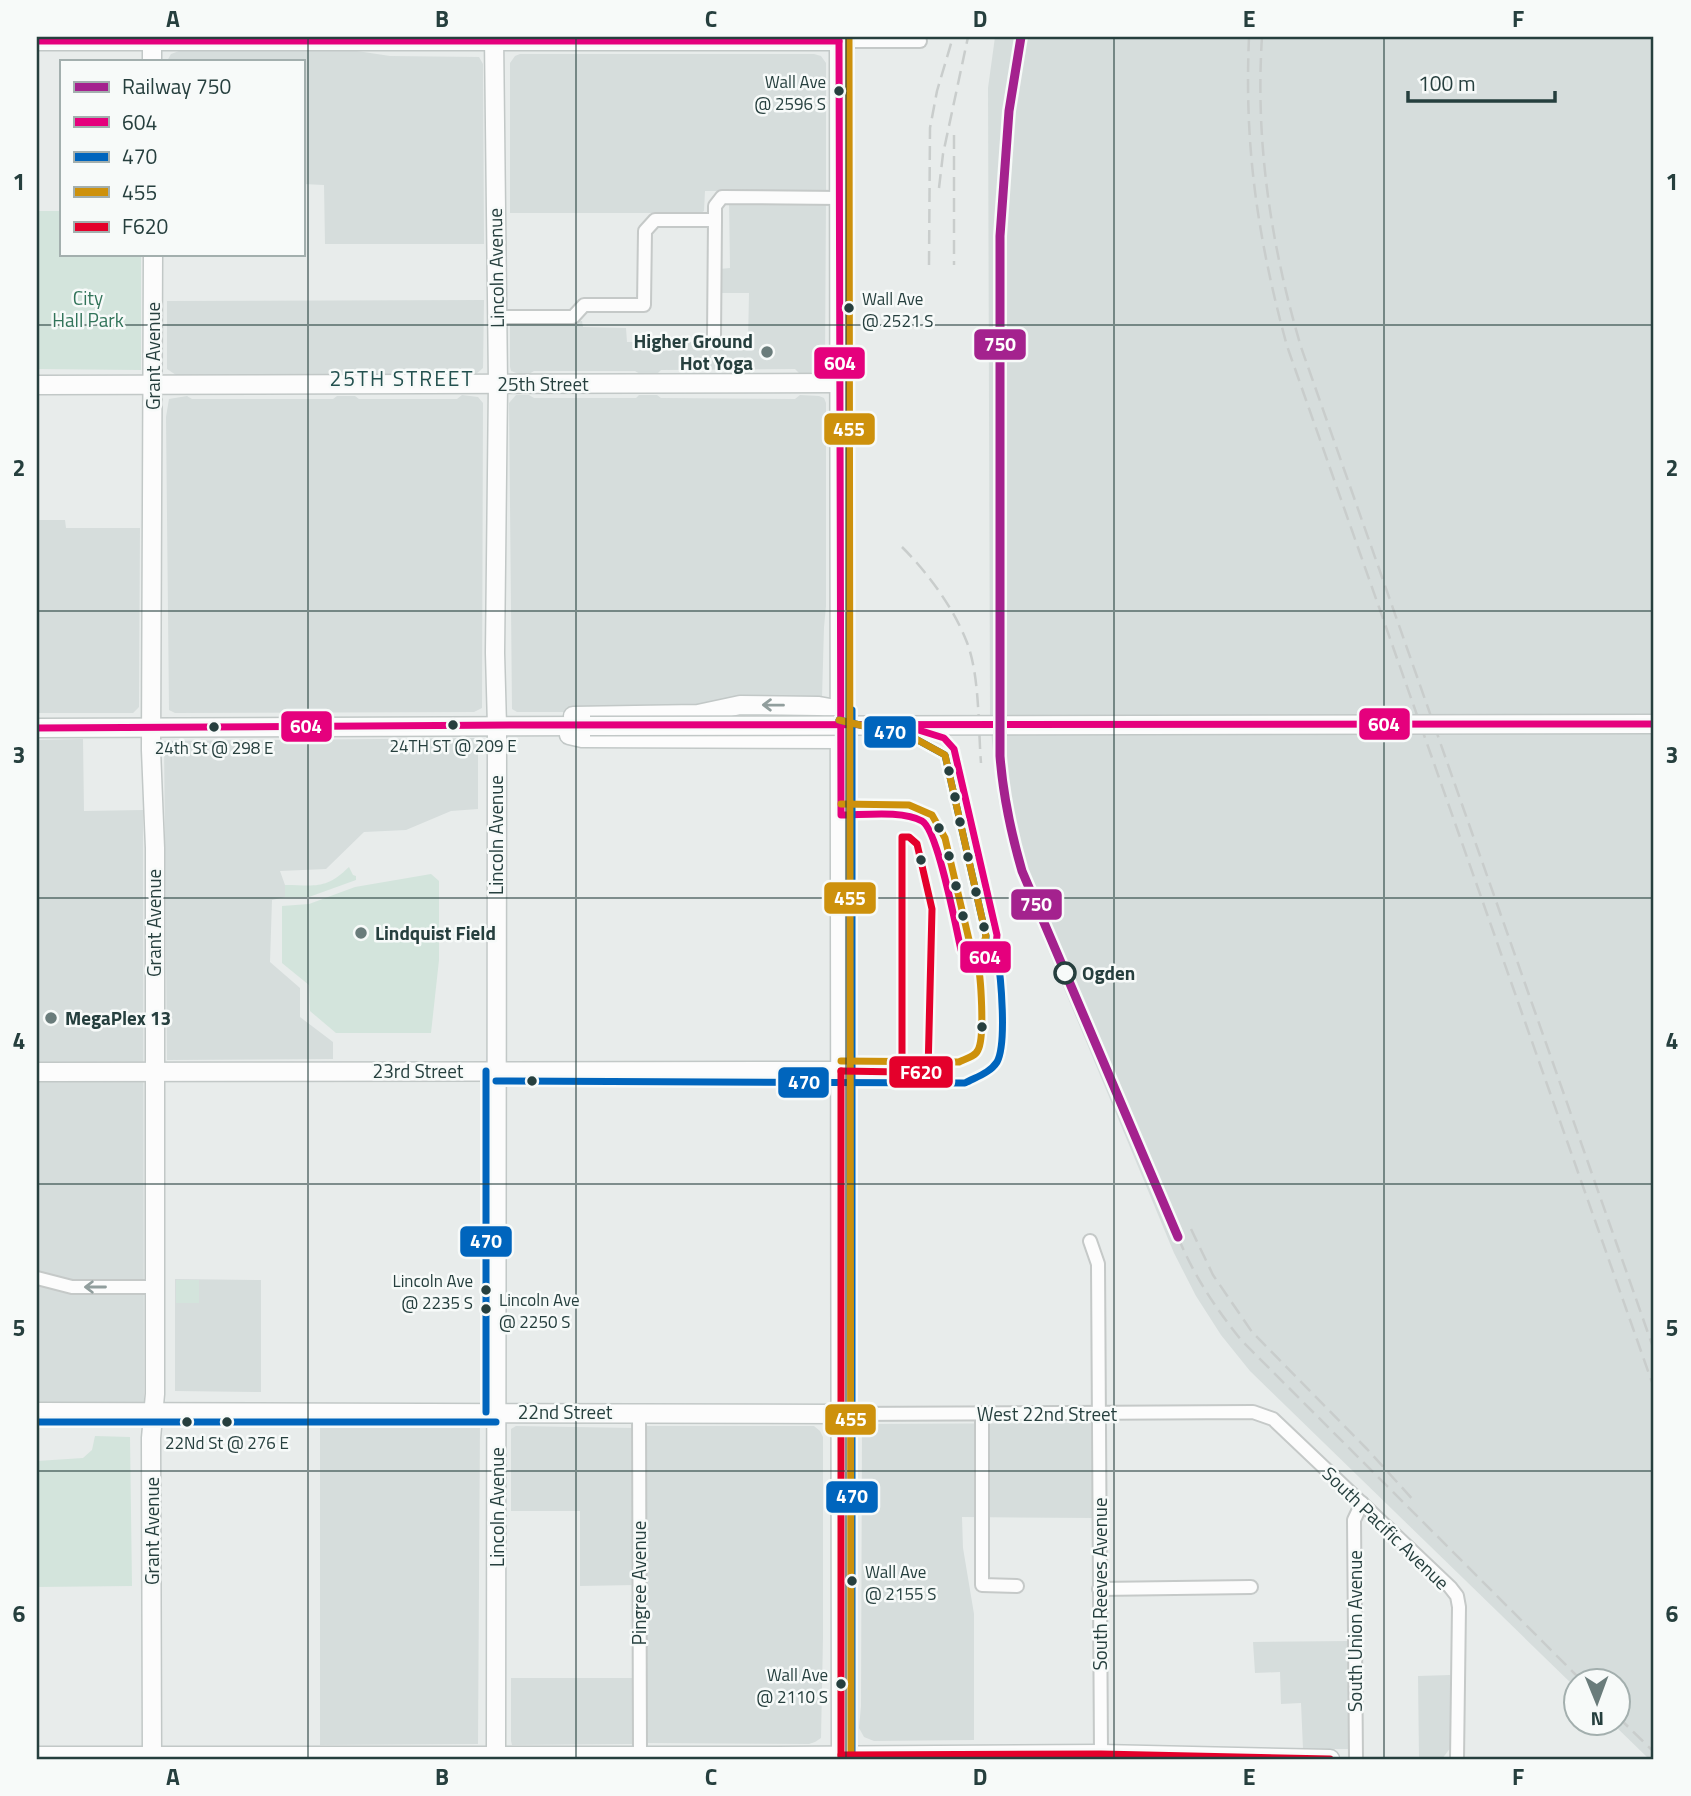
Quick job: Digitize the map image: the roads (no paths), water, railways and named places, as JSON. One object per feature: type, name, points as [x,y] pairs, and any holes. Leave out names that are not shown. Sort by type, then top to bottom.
[{"type":"street","points":[[152,39],[152,60]]},
{"type":"street","name":"Lincoln Avenue","points":[[494,39],[498,384],[495,646],[496,1758]]},
{"type":"street","points":[[839,39],[841,1757]]},
{"type":"street","points":[[37,41],[920,41]]},
{"type":"street","points":[[714,337],[715,206],[722,197],[840,198]]},
{"type":"street","points":[[497,317],[573,317],[584,305],[644,305],[645,230],[649,224],[655,220],[715,220]]},
{"type":"street","name":"Grant Avenue","points":[[152,1758],[151,1433],[155,1287],[155,848],[151,728],[153,256]]},
{"type":"street","name":"25th Street","points":[[37,385],[840,383]]},
{"type":"street","points":[[528,725],[582,714],[698,714],[740,705],[819,706],[841,710]]},
{"type":"street","points":[[37,728],[1654,724]]},
{"type":"street","points":[[528,725],[582,738],[841,739]]},
{"type":"street","name":"23rd Street","points":[[37,1072],[841,1071]]},
{"type":"street","name":"South Reeves Avenue","points":[[1090,1241],[1098,1264],[1101,1754]]},
{"type":"street","points":[[37,1278],[72,1287],[155,1287]]},
{"type":"street","name":"22nd Street","points":[[37,1412],[841,1414]]},
{"type":"street","name":"Pingree Avenue","points":[[639,1412],[640,1755]]},
{"type":"street","name":"West 22nd Street","points":[[841,1414],[1253,1412]]},
{"type":"street","name":"South Pacific Avenue","points":[[1253,1412],[1273,1419],[1457,1597],[1457,1759]]},
{"type":"street","points":[[982,1414],[982,1585],[1017,1586]]},
{"type":"street","name":"South Union Avenue","points":[[1356,1759],[1354,1520],[1362,1503]]},
{"type":"street","points":[[1099,1589],[1251,1587]]},
{"type":"street","points":[[37,1756],[496,1758],[1101,1754],[1330,1759]]},
{"type":"railway","points":[[929,265],[930,128],[937,91],[953,37]]},
{"type":"railway","points":[[939,188],[943,154],[968,37]]},
{"type":"railway","points":[[1249,37],[1249,117],[1255,193],[1268,269],[1287,346],[1654,1388]]},
{"type":"railway","points":[[1262,37],[1260,76],[1263,155],[1281,271],[1301,347],[1654,1350]]},
{"type":"railway","points":[[954,135],[954,265]]},
{"type":"railway","points":[[902,547],[938,590],[966,640],[976,684],[981,763]]},
{"type":"railway","points":[[1191,1229],[1213,1275],[1252,1332],[1416,1503]]},
{"type":"railway","points":[[1178,1237],[1206,1292],[1242,1341],[1567,1666]]},
{"type":"railway","points":[[1632,1731],[1654,1752]]},
{"type":"rail line","name":"750","points":[[1021,37],[1009,111],[1000,236],[1000,756],[1003,785],[1022,871],[1178,1237]]},
{"type":"place","name":"Wall Ave @ 2596 S","points":[[839,91]]},
{"type":"place","name":"Wall Ave @ 2521 S","points":[[849,308]]},
{"type":"place","name":"Higher Ground Hot Yoga","points":[[767,352]]},
{"type":"place","name":"24TH ST @ 209 E","points":[[453,725]]},
{"type":"place","name":"24th St @ 298 E","points":[[214,727]]},
{"type":"place","name":"Lindquist Field","points":[[361,933]]},
{"type":"place","name":"Ogden","points":[[1065,973]]},
{"type":"place","name":"MegaPlex 13","points":[[51,1018]]},
{"type":"place","name":"Lincoln Ave @ 2235 S","points":[[486,1290]]},
{"type":"place","name":"Lincoln Ave @ 2250 S","points":[[486,1309]]},
{"type":"place","name":"22Nd St @ 276 E","points":[[227,1422]]},
{"type":"place","name":"Wall Ave @ 2155 S","points":[[852,1581]]},
{"type":"place","name":"Wall Ave @ 2110 S","points":[[841,1684]]},
{"type":"district","name":"25TH STREET","points":[[402,379]]},
{"type":"park label","name":"City Hall Park","points":[[88,309]]}]
